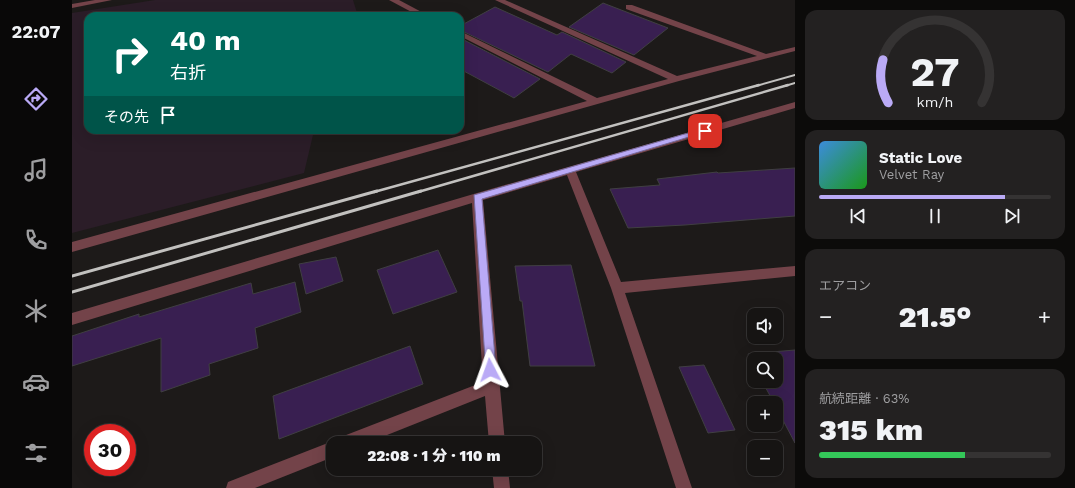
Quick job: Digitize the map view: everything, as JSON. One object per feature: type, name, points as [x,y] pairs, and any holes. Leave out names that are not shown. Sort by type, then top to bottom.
[{"type":"street","points":[[72,6],[108,0]]},
{"type":"street","points":[[393,0],[417,12]]},
{"type":"street","points":[[499,0],[676,79]]},
{"type":"street","points":[[629,7],[765,56]]},
{"type":"street","points":[[464,35],[598,102]]},
{"type":"street","points":[[72,247],[598,102],[676,79],[795,49]]},
{"type":"street","points":[[72,319],[477,197],[795,105]]},
{"type":"street","points":[[570,170],[617,288],[684,488]]},
{"type":"street","points":[[477,197],[491,386],[496,436]]},
{"type":"street","points":[[617,288],[795,271]]},
{"type":"street","points":[[365,436],[491,386]]},
{"type":"street","points":[[234,488],[326,452]]},
{"type":"street","points":[[501,476],[502,488]]},
{"type":"shaded area","points":[[155,0],[353,0],[357,12],[84,12],[84,134],[316,134],[313,135],[304,173],[72,233],[72,13]]},
{"type":"building","points":[[603,3],[668,28],[634,55],[569,27]]},
{"type":"building","points":[[495,7],[557,35],[562,32],[626,62],[612,73],[571,54],[548,72],[464,32],[464,24]]},
{"type":"building","points":[[464,40],[540,79],[514,98],[464,71]]},
{"type":"building","points":[[795,168],[795,216],[628,228],[610,189],[660,185],[657,179],[717,172]]},
{"type":"building","points":[[438,250],[457,292],[393,314],[377,270]]},
{"type":"building","points":[[336,257],[343,281],[306,294],[299,264]]},
{"type":"building","points":[[571,265],[595,366],[530,366],[522,301],[520,301],[515,266]]},
{"type":"building","points":[[295,282],[301,312],[255,328],[258,348],[209,364],[210,375],[161,392],[161,338],[72,366],[72,336],[139,314],[139,317],[251,283],[253,294]]},
{"type":"building","points":[[410,346],[423,384],[279,439],[273,396]]},
{"type":"building","points":[[795,350],[795,443],[783,420],[783,396],[770,396],[766,388],[783,388],[783,352],[772,352]]},
{"type":"building","points":[[704,365],[735,430],[708,433],[679,367]]},
{"type":"railway","points":[[756,86],[795,75]]},
{"type":"railway","points":[[785,86],[795,83]]},
{"type":"railway","points":[[374,192],[759,85]]},
{"type":"railway","points":[[418,192],[788,85]]},
{"type":"railway","points":[[72,276],[377,191]]},
{"type":"railway","points":[[72,292],[421,191]]},
{"type":"route","points":[[490,370],[477,197],[705,131]]}]
